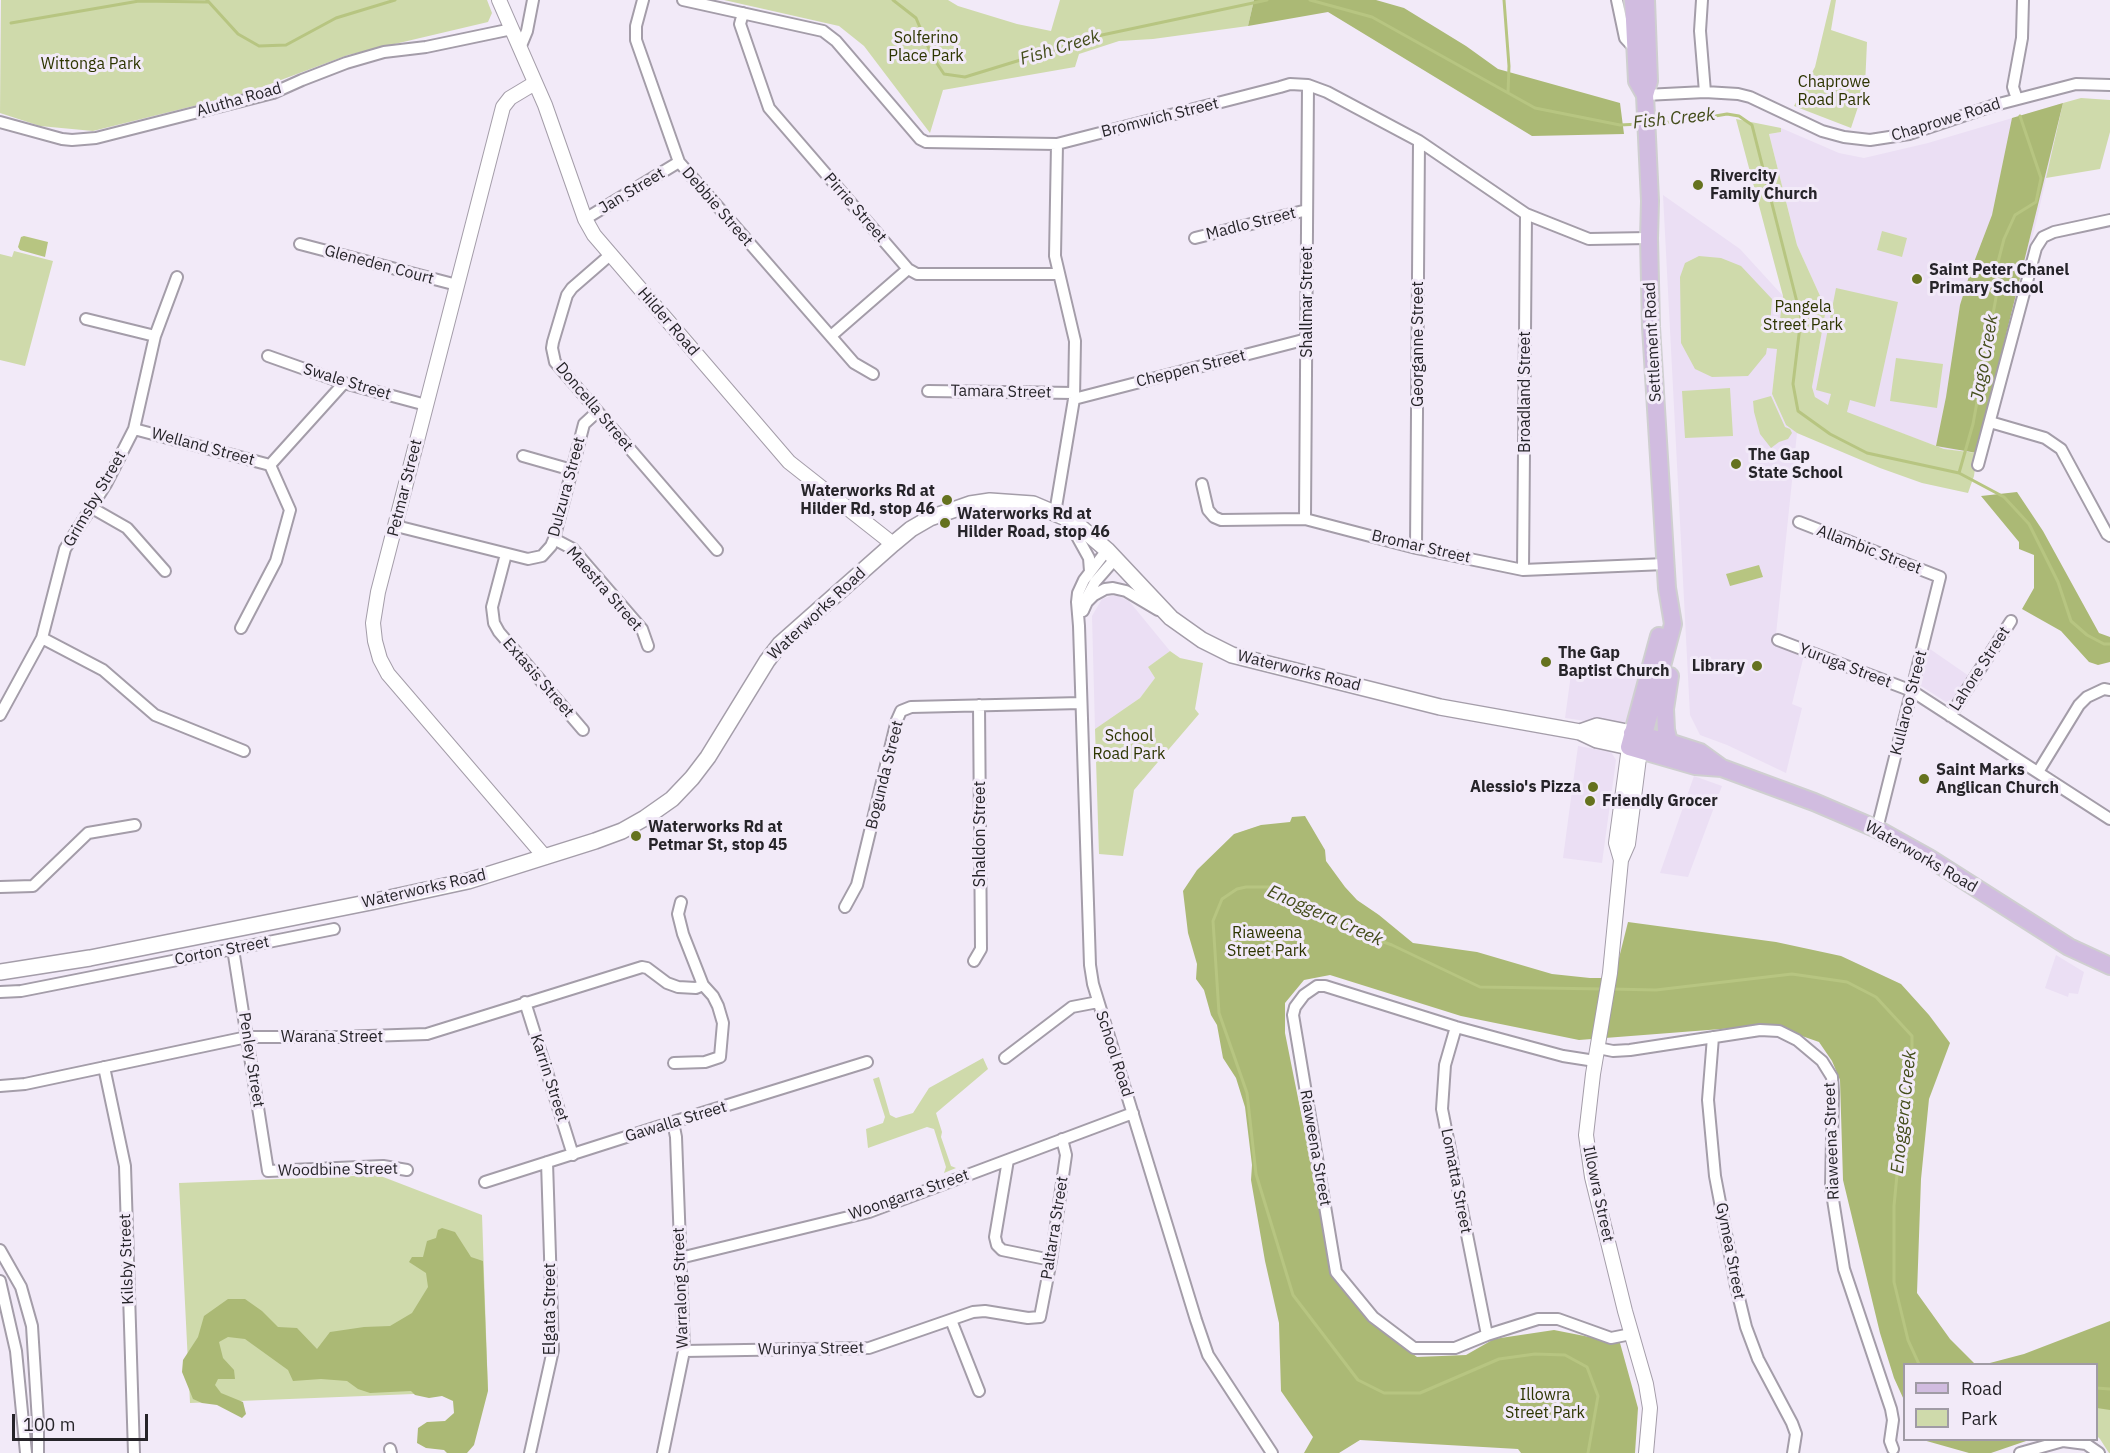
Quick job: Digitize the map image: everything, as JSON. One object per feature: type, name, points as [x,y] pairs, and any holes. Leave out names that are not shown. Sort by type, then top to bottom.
[{"type":"main road","name":"Settlement Road","points":[[1633,0],[1637,81],[1645,95]]},
{"type":"main road","points":[[1636,50],[1642,41],[1640,0]]},
{"type":"main road","name":"Settlement Road","points":[[1636,742],[1673,624],[1665,564],[1651,327],[1648,139],[1645,95],[1649,81],[1646,0]]},
{"type":"main road","name":"Waterworks Road","points":[[0,972],[90,958],[468,881],[622,831],[672,800],[692,778],[708,757],[747,691],[780,644],[892,544],[920,523],[970,504],[990,501],[1033,504],[1083,529],[1171,618],[1202,640],[1232,655],[1440,707],[1580,732],[1597,740],[1669,742],[1700,752],[1722,768],[1814,802],[1876,829],[1929,858],[2069,947],[2110,966]]},
{"type":"main road","name":"Settlement Road","points":[[1636,742],[1667,588]]},
{"type":"main road","points":[[1669,742],[1665,730],[1665,710],[1672,664],[1673,624]]},
{"type":"main road","name":"Waterworks Road","points":[[1636,742],[1695,766],[1722,768]]},
{"type":"street","name":"Hilder Road","points":[[499,0],[545,105],[585,219],[594,235],[789,462],[892,544]]},
{"type":"street","points":[[520,48],[527,31],[533,0]]},
{"type":"street","name":"Debbie Street","points":[[643,0],[636,26],[636,40],[679,162],[854,363],[873,374]]},
{"type":"street","name":"Bromwich Street","points":[[683,0],[815,28],[830,35],[920,139],[926,142],[1057,144],[1280,87],[1308,85],[1327,92],[1419,141],[1526,214],[1589,239],[1648,238]]},
{"type":"street","points":[[1617,0],[1625,38],[1636,50]]},
{"type":"street","points":[[1702,0],[1701,31],[1705,92]]},
{"type":"street","points":[[2017,99],[2013,87],[2022,38],[2023,0]]},
{"type":"street","name":"Pirrie Street","points":[[743,13],[740,24],[769,108],[908,269]]},
{"type":"street","name":"Alutha Road","points":[[0,122],[62,139],[96,138],[273,93],[346,63],[384,52],[426,47],[512,29]]},
{"type":"street","name":"Petmar Street","points":[[535,83],[510,98],[503,107],[374,615],[375,641],[380,659],[388,674],[544,857]]},
{"type":"street","name":"Chaprowe Road","points":[[1645,95],[1727,92],[1750,97],[1822,131],[1844,137],[1870,140],[1909,134],[2017,99],[2076,84],[2110,85]]},
{"type":"street","name":"Shallmar Street","points":[[1305,519],[1308,85]]},
{"type":"street","name":"Georganne Street","points":[[1416,548],[1419,141]]},
{"type":"street","points":[[1057,144],[1055,256],[1075,341],[1074,396],[1061,516],[1089,558],[1090,571]]},
{"type":"street","name":"Jan Street","points":[[585,219],[679,162]]},
{"type":"street","name":"Madlo Street","points":[[1195,238],[1307,210]]},
{"type":"street","name":"Broadland Street","points":[[1524,570],[1526,214]]},
{"type":"street","points":[[1978,465],[2036,248],[2043,237],[2054,232],[2110,219]]},
{"type":"street","name":"Gleneden Court","points":[[300,244],[457,285]]},
{"type":"street","name":"Doncella Street","points":[[610,255],[567,295],[552,348],[555,362],[717,550]]},
{"type":"street","points":[[831,336],[908,269],[917,274],[1058,274]]},
{"type":"street","name":"Grimsby Street","points":[[0,715],[42,638],[65,549],[92,508],[134,429],[155,336],[177,278]]},
{"type":"street","points":[[86,319],[155,336]]},
{"type":"street","name":"Cheppen Street","points":[[1074,396],[1307,339]]},
{"type":"street","name":"Swale Street","points":[[268,356],[344,383],[426,405]]},
{"type":"street","name":"Welland Street","points":[[134,429],[270,465],[344,383]]},
{"type":"street","name":"Tamara Street","points":[[928,391],[1074,396]]},
{"type":"street","name":"Dulzura Street","points":[[396,526],[528,560],[542,556],[554,539],[584,424],[597,412]]},
{"type":"street","points":[[1990,422],[2045,438],[2061,449],[2110,536]]},
{"type":"street","points":[[523,456],[572,470]]},
{"type":"street","points":[[241,628],[276,561],[290,510],[270,465]]},
{"type":"street","name":"Bromar Street","points":[[1202,484],[1210,514],[1221,520],[1305,519],[1416,548],[1524,570],[1665,564]]},
{"type":"street","points":[[92,508],[127,528],[165,571]]},
{"type":"street","name":"Allambic Street","points":[[1799,522],[1940,577]]},
{"type":"street","name":"Maestra Street","points":[[554,539],[573,549],[581,558],[642,629],[648,646]]},
{"type":"street","name":"Extasis Street","points":[[506,554],[492,607],[494,623],[499,632],[584,730]]},
{"type":"street","name":"School Road","points":[[1111,555],[1090,571],[1077,596],[1090,964],[1098,1002],[1196,1320],[1209,1355],[1272,1453]]},
{"type":"street","name":"School Road","points":[[1079,626],[1092,585],[1111,555]]},
{"type":"street","name":"Kullaroo Street","points":[[1876,829],[1940,577]]},
{"type":"street","points":[[1083,611],[1087,602],[1097,592],[1119,588],[1171,618]]},
{"type":"street","name":"Lahore Street","points":[[1950,716],[2011,621]]},
{"type":"street","points":[[42,638],[103,670],[155,715],[244,751]]},
{"type":"street","name":"Yuruga Street","points":[[1778,640],[1912,691],[2110,819]]},
{"type":"street","points":[[2038,772],[2079,705],[2087,697],[2104,689],[2110,690]]},
{"type":"street","name":"Bogunda Street","points":[[845,907],[857,885],[901,711],[911,707],[1082,703]]},
{"type":"street","name":"Shaldon Street","points":[[974,961],[981,949],[980,705]]},
{"type":"street","name":"Illowra Street","points":[[1636,742],[1616,843],[1621,860],[1610,973],[1586,1135],[1590,1166],[1631,1334],[1646,1384],[1650,1408],[1646,1453]]},
{"type":"street","points":[[0,887],[33,886],[88,833],[135,825]]},
{"type":"street","points":[[674,1063],[705,1062],[720,1057],[722,1018],[717,1001],[703,985],[683,934],[678,914],[681,902]]},
{"type":"street","name":"Corton Street","points":[[0,993],[21,991],[334,929]]},
{"type":"street","name":"Penley Street","points":[[233,949],[268,1171]]},
{"type":"street","points":[[105,954],[110,973]]},
{"type":"street","points":[[90,958],[95,976]]},
{"type":"street","name":"Warana Street","points":[[0,1086],[25,1084],[247,1037],[417,1036],[642,967],[647,968],[667,983],[678,987],[696,988],[703,985]]},
{"type":"street","name":"Riaweena Street","points":[[1631,1334],[1611,1338],[1558,1319],[1547,1319],[1527,1322],[1455,1348],[1414,1348],[1373,1317],[1336,1272],[1293,1025],[1295,1007],[1304,994],[1317,986],[1325,986],[1456,1027],[1563,1056],[1597,1055],[1760,1030],[1779,1031],[1797,1040],[1822,1061],[1832,1077],[1831,1186],[1844,1269],[1892,1408],[1890,1441],[1893,1452]]},
{"type":"street","name":"Karrin Street","points":[[525,1002],[573,1155]]},
{"type":"street","points":[[1005,1058],[1072,1008],[1098,1002]]},
{"type":"street","name":"Lomatta Street","points":[[1456,1027],[1445,1065],[1442,1109],[1487,1335]]},
{"type":"street","name":"Gymea Street","points":[[1713,1037],[1708,1100],[1716,1176],[1736,1286],[1746,1327],[1758,1359],[1796,1434],[1793,1453]]},
{"type":"street","name":"Gawalla Street","points":[[485,1182],[867,1062]]},
{"type":"street","name":"Kilsby Street","points":[[104,1067],[124,1166],[134,1453]]},
{"type":"street","name":"Woongarra Street","points":[[680,1258],[869,1212],[1133,1113]]},
{"type":"street","name":"Warralong Street","points":[[663,1453],[684,1351],[676,1137],[673,1122]]},
{"type":"street","name":"Paltarra Street","points":[[1040,1317],[1051,1260],[1066,1155],[1062,1139]]},
{"type":"street","points":[[1008,1160],[995,1237],[997,1245],[1002,1250],[1051,1260]]},
{"type":"street","name":"Elgata Street","points":[[532,1453],[553,1350],[547,1162]]},
{"type":"street","name":"Woodbine Street","points":[[268,1171],[383,1166],[407,1170]]},
{"type":"street","points":[[0,1250],[21,1287],[32,1326],[38,1453]]},
{"type":"street","points":[[0,1281],[16,1351],[26,1453]]},
{"type":"street","name":"Wurinya Street","points":[[684,1351],[869,1348],[973,1312],[985,1311],[1028,1318],[1040,1317]]},
{"type":"street","points":[[951,1320],[979,1391]]},
{"type":"street","points":[[2020,1453],[2063,1441],[2086,1444],[2099,1453]]},
{"type":"shaded area","name":"Saint Peter Chanel Primary School","points":[[2063,103],[2036,223],[1977,453],[1944,449],[1828,406],[1815,397],[1812,387],[1826,309],[1797,245],[1769,134],[1781,132],[1781,128],[1839,153],[1864,158],[1928,143]]},
{"type":"shaded area","name":"The Gap State School","points":[[1663,195],[1740,249],[1783,296],[1772,394],[1786,425],[1797,433],[1775,644],[1804,655],[1792,704],[1802,708],[1786,773],[1700,735],[1690,715]]},
{"type":"shaded area","points":[[21,237],[48,242],[45,257],[20,250],[18,247]]},
{"type":"shaded area","points":[[1759,565],[1763,577],[1730,586],[1726,574]]},
{"type":"shaded area","points":[[1118,596],[1129,601],[1170,651],[1148,667],[1155,678],[1140,698],[1095,729],[1092,616],[1102,599]]},
{"type":"shaded area","points":[[1930,649],[1969,676],[1954,698],[1946,702],[1921,686]]},
{"type":"shaded area","points":[[1572,667],[1604,672],[1642,673],[1630,721],[1622,725],[1613,725],[1565,718]]},
{"type":"shaded area","points":[[1578,746],[1611,752],[1616,760],[1602,863],[1563,858]]},
{"type":"shaded area","points":[[1694,776],[1722,786],[1688,877],[1660,873]]},
{"type":"shaded area","points":[[2056,955],[2084,972],[2078,994],[2069,993],[2068,997],[2045,988]]},
{"type":"green space","name":"Wittonga Park","points":[[1,0],[487,0],[492,13],[488,22],[348,55],[246,93],[93,131],[40,126],[0,113]]},
{"type":"green space","name":"Solferino Place Park","points":[[724,0],[948,0],[958,6],[1017,24],[1051,31],[1060,0],[1254,0],[1248,26],[1153,39],[1119,41],[1079,54],[1075,67],[943,90],[930,133],[864,46],[839,26]]},
{"type":"green space","points":[[1254,0],[1376,0],[1404,8],[1466,46],[1498,69],[1620,103],[1624,134],[1532,136],[1328,12],[1248,26]]},
{"type":"green space","name":"Chaprowe Road Park","points":[[1831,0],[1836,0],[1831,30],[1867,42],[1865,86],[1851,128],[1794,106],[1815,67]]},
{"type":"green space","points":[[2081,98],[2110,100],[2110,132],[2100,169],[2046,178],[2063,103]]},
{"type":"green space","points":[[2063,103],[1977,453],[1936,446],[1960,305],[1992,215],[2012,118]]},
{"type":"green space","name":"Pangela Street Park","points":[[1736,119],[1781,128],[1781,132],[1769,134],[1797,245],[1826,309],[1812,387],[1815,397],[1828,405],[1831,394],[1816,390],[1836,288],[1898,302],[1875,407],[1850,400],[1847,412],[1944,449],[1977,453],[1974,476],[1968,493],[1922,483],[1880,468],[1797,433],[1786,425],[1772,394],[1777,349],[1767,348],[1766,354],[1748,376],[1712,377],[1695,369],[1681,343],[1680,277],[1685,263],[1699,256],[1721,258],[1741,266],[1772,299],[1770,326],[1779,327],[1783,296]]},
{"type":"green space","points":[[1882,231],[1907,238],[1902,257],[1877,250]]},
{"type":"green space","points":[[14,251],[53,261],[25,366],[0,360],[0,254],[12,257]]},
{"type":"green space","points":[[1896,358],[1943,364],[1937,408],[1890,401]]},
{"type":"green space","points":[[1730,388],[1733,436],[1685,438],[1682,391]]},
{"type":"green space","points":[[1771,396],[1785,427],[1792,433],[1788,439],[1771,448],[1760,434],[1753,401]]},
{"type":"green space","points":[[2017,492],[2043,531],[2099,633],[2110,637],[2110,662],[2098,665],[2089,662],[2061,631],[2022,609],[2034,588],[2034,555],[2019,549],[2019,542],[1981,496]]},
{"type":"green space","name":"School Road Park","points":[[1170,651],[1180,658],[1203,663],[1195,709],[1199,714],[1134,790],[1123,856],[1099,854],[1095,729],[1140,698],[1155,678],[1148,667]]},
{"type":"green space","points":[[1305,816],[1325,850],[1326,861],[1357,900],[1413,943],[1477,952],[1552,974],[1614,978],[1628,922],[1776,942],[1841,956],[1901,984],[1950,1043],[1929,1099],[1921,1179],[1917,1293],[1950,1339],[1974,1363],[1903,1363],[1903,1398],[1894,1378],[1880,1333],[1843,1180],[1840,1080],[1832,1061],[1819,1042],[1782,1029],[1760,1026],[1579,1040],[1461,1016],[1330,975],[1304,980],[1285,1003],[1285,1033],[1333,1273],[1374,1325],[1417,1357],[1466,1355],[1494,1339],[1554,1330],[1620,1343],[1638,1408],[1635,1453],[1521,1453],[1518,1449],[1360,1440],[1339,1453],[1304,1453],[1313,1437],[1281,1391],[1279,1323],[1265,1261],[1251,1180],[1252,1165],[1245,1107],[1236,1078],[1223,1058],[1217,1025],[1211,1015],[1204,990],[1196,979],[1197,964],[1188,933],[1183,891],[1197,870],[1234,834],[1261,825],[1290,822],[1292,817]]},
{"type":"green space","points":[[983,1058],[988,1069],[936,1113],[951,1166],[956,1168],[944,1173],[946,1167],[934,1129],[927,1127],[868,1148],[866,1129],[883,1123],[885,1117],[873,1079],[879,1077],[890,1115],[896,1118],[913,1113],[929,1088]]},
{"type":"green space","points":[[378,1175],[482,1215],[488,1391],[190,1403],[179,1183]]},
{"type":"green space","points":[[442,1228],[455,1232],[471,1257],[483,1261],[488,1391],[474,1445],[467,1453],[447,1453],[444,1450],[426,1448],[417,1443],[418,1428],[427,1422],[445,1421],[454,1413],[453,1401],[442,1396],[429,1398],[415,1395],[411,1391],[370,1393],[358,1389],[347,1381],[321,1379],[293,1381],[288,1370],[245,1339],[228,1337],[219,1342],[223,1358],[234,1370],[235,1379],[218,1379],[215,1385],[221,1393],[243,1402],[246,1414],[242,1418],[217,1405],[193,1399],[182,1372],[183,1360],[198,1337],[204,1316],[228,1299],[245,1299],[262,1311],[278,1327],[297,1328],[317,1349],[330,1332],[390,1326],[412,1313],[428,1287],[426,1273],[409,1262],[412,1257],[423,1257],[427,1241],[436,1238],[438,1230]]},
{"type":"green space","points":[[2110,1321],[2110,1410],[2098,1408],[2098,1363],[1990,1363],[2024,1354]]},
{"type":"green space","points":[[2110,1389],[2110,1453],[2098,1437],[2098,1402]]},
{"type":"green space","points":[[1927,1441],[2026,1441],[1991,1453],[1969,1453]]},
{"type":"waterway","name":"Fish Creek","points":[[207,0],[238,34],[259,46],[286,45],[336,18],[395,0]]},
{"type":"waterway","name":"Fish Creek","points":[[893,0],[916,18],[932,56],[944,74],[965,77],[1102,35],[1267,0]]},
{"type":"waterway","name":"Fish Creek","points":[[1310,0],[1372,17],[1535,108],[1620,125],[1640,124]]},
{"type":"waterway","points":[[1504,0],[1509,66],[1508,93]]},
{"type":"waterway","points":[[11,23],[139,1],[208,2]]},
{"type":"waterway","name":"Fish Creek","points":[[1653,123],[1686,121],[1727,114],[1739,116],[1752,125],[1801,318],[1793,384],[1798,411],[1830,434],[1867,453],[1959,473],[2004,497],[2029,524],[2058,582],[2071,621],[2087,635],[2104,644],[2110,644]]},
{"type":"waterway","name":"Jago Creek","points":[[1959,473],[1973,424],[1997,292],[1997,266],[2004,239],[2015,215],[2036,202],[2041,178],[2020,116]]},
{"type":"waterway","name":"Enoggera Creek","points":[[1588,1453],[1598,1396],[1587,1367],[1565,1355],[1535,1354],[1499,1359],[1420,1393],[1384,1393],[1358,1380],[1293,1295],[1256,1174],[1247,1093],[1219,1013],[1213,921],[1222,899],[1237,889],[1270,887],[1372,938],[1392,945],[1480,987],[1604,989]]},
{"type":"waterway","name":"Enoggera Creek","points":[[1611,989],[1656,990],[1792,974],[1847,982],[1876,997],[1912,1036],[1912,1068],[1903,1112],[1894,1206],[1894,1282],[1908,1340],[1919,1363]]},
{"type":"waterway","name":"Enoggera Creek","points":[[2098,1388],[2110,1389]]},
{"type":"place","name":"Rivercity Family Church","points":[[1698,185]]},
{"type":"place","name":"Saint Peter Chanel Primary School","points":[[1917,279]]},
{"type":"place","name":"The Gap State School","points":[[1736,464]]},
{"type":"place","name":"Waterworks Rd at Hilder Rd, stop 46","points":[[947,500]]},
{"type":"place","name":"Waterworks Rd at Hilder Road, stop 46","points":[[945,523]]},
{"type":"place","name":"The Gap Baptist Church","points":[[1546,662]]},
{"type":"place","name":"Library","points":[[1757,666]]},
{"type":"place","name":"Saint Marks Anglican Church","points":[[1924,779]]},
{"type":"place","name":"Alessio's Pizza","points":[[1593,787]]},
{"type":"place","name":"Friendly Grocer","points":[[1590,801]]},
{"type":"place","name":"Waterworks Rd at Petmar St, stop 45","points":[[636,836]]},
{"type":"park label","name":"Riaweena Street Park","points":[[1267,942]]},
{"type":"park label","name":"Illowra Street Park","points":[[1545,1404]]}]
